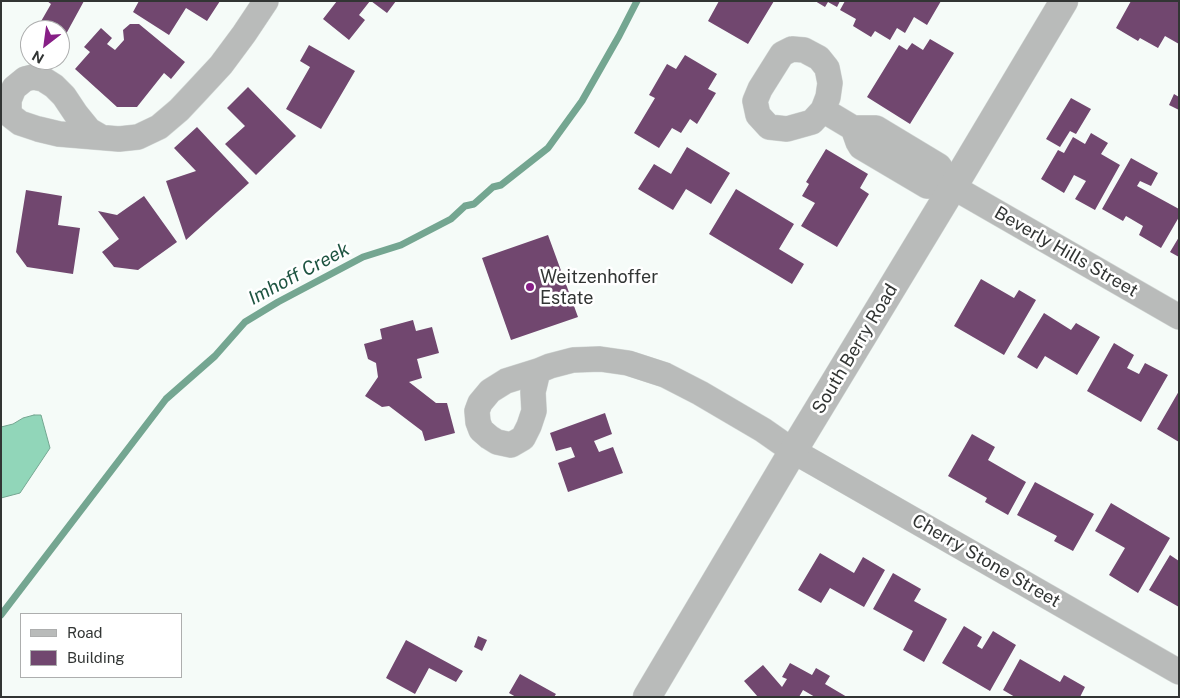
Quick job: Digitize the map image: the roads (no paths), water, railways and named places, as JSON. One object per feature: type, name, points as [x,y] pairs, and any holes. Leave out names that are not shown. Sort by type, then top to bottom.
[{"type":"street","points":[[101,137],[120,139],[138,137],[159,127],[179,110],[221,65],[266,1]]},
{"type":"street","name":"South Berry Road","points":[[647,697],[1064,1]]},
{"type":"street","points":[[823,110],[852,128],[876,128],[939,166],[953,187]]},
{"type":"street","name":"Beverly Hills Street","points":[[953,187],[1179,317]]},
{"type":"street","name":"Cherry Stone Street","points":[[538,371],[573,360],[600,359],[628,363],[665,375],[700,393],[763,430],[793,451],[1179,672]]},
{"type":"waterway","name":"Imhoff Creek","points":[[1,615],[166,399],[215,356],[245,322],[278,302],[363,257],[401,245],[451,219],[465,206],[474,204],[493,187],[501,185],[548,148],[582,101],[637,1]]},
{"type":"place","name":"Weitzenhoffer Estate","points":[[530,287]]}]
